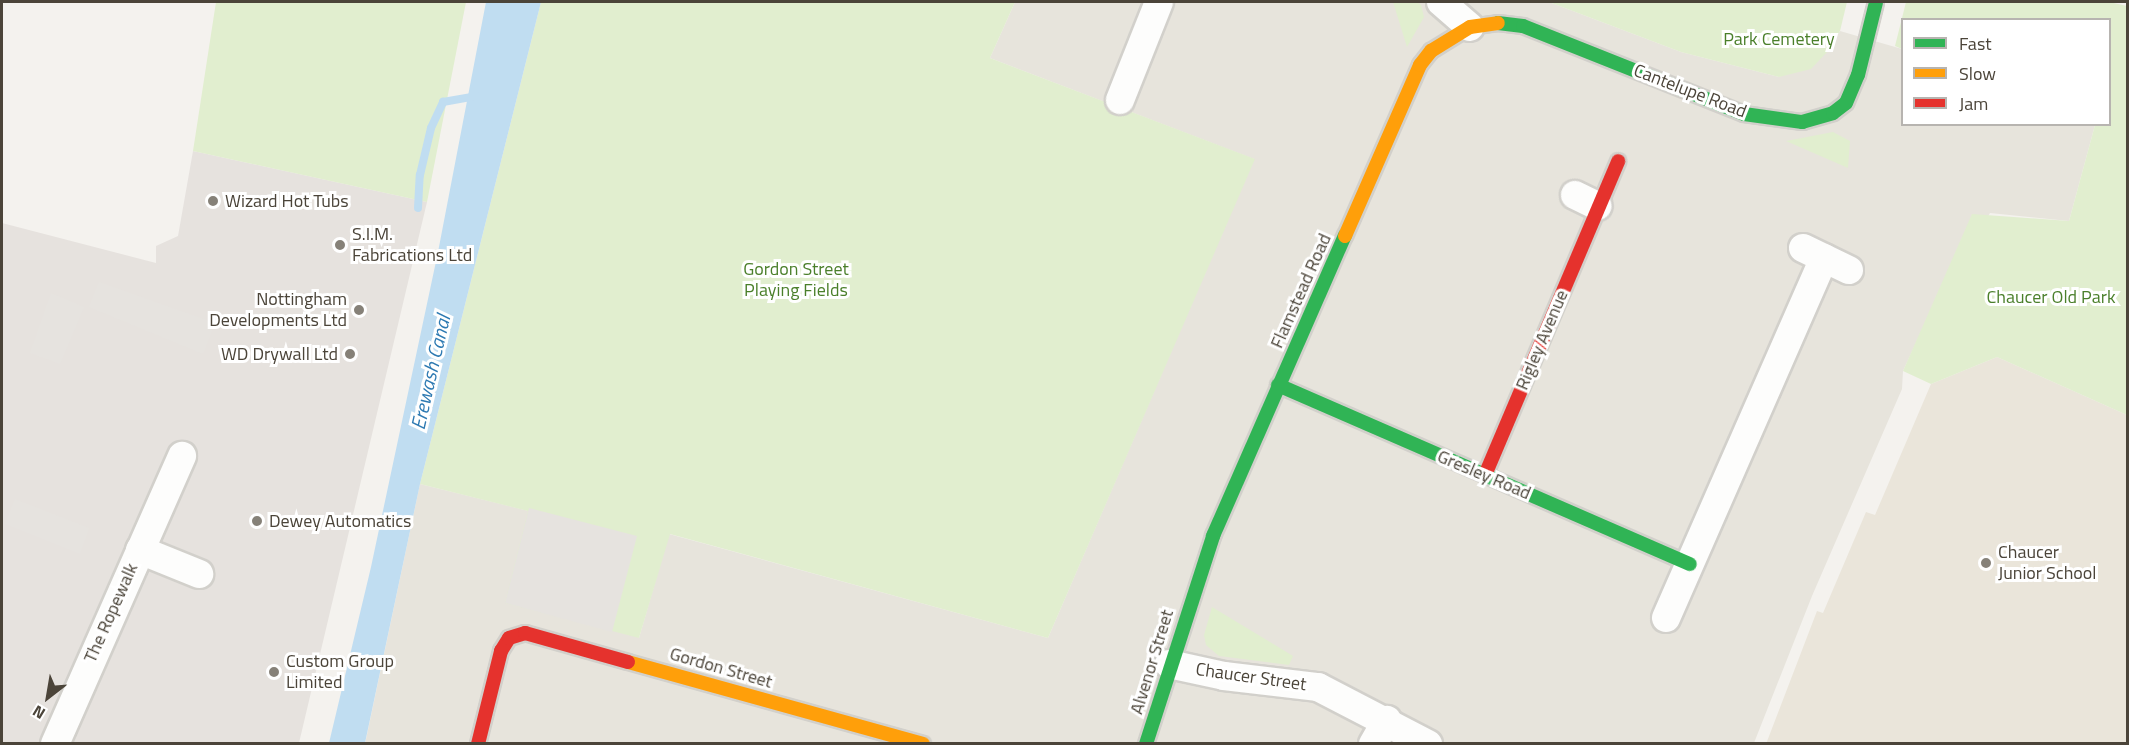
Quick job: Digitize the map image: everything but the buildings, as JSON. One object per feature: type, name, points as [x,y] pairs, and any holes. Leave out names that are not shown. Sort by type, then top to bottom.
[{"type":"street","points":[[1120,100],[1160,2]]},
{"type":"street","points":[[1441,2],[1470,27]]},
{"type":"street","name":"Cantelupe Road","points":[[1470,27],[1493,23],[1523,26],[1744,114],[1802,122],[1833,113],[1846,103],[1858,75],[1876,2]]},
{"type":"street","name":"Flamstead Road","points":[[1192,590],[1278,385],[1420,65],[1440,44],[1470,27]]},
{"type":"street","name":"Rigley Avenue","points":[[1485,475],[1587,201],[1618,161]]},
{"type":"street","points":[[1666,618],[1690,564],[1813,253],[1849,270]]},
{"type":"street","name":"Gresley Road","points":[[1278,385],[1690,564]]},
{"type":"street","name":"The Ropewalk","points":[[55,744],[182,456]]},
{"type":"street","name":"The Ropewalk","points":[[140,549],[199,574]]},
{"type":"street","name":"Alvenor Street","points":[[1146,744],[1192,590]]},
{"type":"street","name":"Gordon Street","points":[[478,744],[501,651],[509,638],[535,634],[923,744]]},
{"type":"street","name":"Chaucer Street","points":[[1169,664],[1224,676],[1318,687],[1380,732],[1428,744]]},
{"type":"shaded area","points":[[1015,2],[1549,2],[1681,52],[1779,77],[1828,51],[1840,31],[1901,49],[1901,126],[2095,126],[2069,221],[1990,213],[1925,323],[1903,371],[1902,389],[1812,596],[1754,743],[365,744],[420,484],[529,511],[639,638],[669,534],[1048,638],[1254,159],[990,58]]},
{"type":"shaded area","points":[[193,151],[427,202],[299,743],[2,743],[2,223],[156,263],[156,246],[178,236]]},
{"type":"shaded area","points":[[99,282],[215,323],[203,354],[89,307]]},
{"type":"shaded area","points":[[51,293],[84,307],[60,364],[30,353]]},
{"type":"shaded area","name":"Chaucer Junior School","points":[[1997,357],[2127,415],[2127,743],[1766,744],[1817,611],[1823,613],[1866,512],[1875,515],[1931,384]]},
{"type":"shaded area","points":[[15,499],[89,528],[80,554],[5,524]]},
{"type":"shaded area","points":[[529,508],[637,536],[612,632],[505,603]]},
{"type":"green space","points":[[216,2],[466,2],[427,202],[193,151]]},
{"type":"green space","name":"Gordon Street Playing Fields","points":[[541,2],[1015,2],[990,58],[1255,159],[1048,638],[670,534],[639,638],[505,603],[528,511],[420,484]]},
{"type":"green space","points":[[1393,2],[1417,2],[1421,5],[1424,17],[1407,47]]},
{"type":"green space","name":"Park Cemetery","points":[[1549,2],[1847,2],[1840,31],[1828,51],[1811,69],[1779,77],[1681,52]]},
{"type":"green space","name":"Chaucer Old Park","points":[[1906,2],[2109,2],[2127,6],[2127,415],[1997,357],[1931,384],[1903,371],[1972,214],[2069,221],[2095,126],[2111,126],[2111,18],[1902,18]]},
{"type":"green space","name":"Chaucer Old Park","points":[[1901,22],[1901,49],[1895,46]]},
{"type":"green space","points":[[1833,132],[1850,141],[1848,168],[1786,141]]},
{"type":"green space","points":[[1212,607],[1293,656],[1289,665],[1219,656],[1206,645],[1204,635]]},
{"type":"water","name":"Erewash Canal","points":[[486,2],[541,2],[420,484],[365,743],[329,743],[371,567],[438,252]]},
{"type":"waterway","points":[[418,208],[420,175],[431,128],[443,102],[477,96]]},
{"type":"traffic: fast","points":[[1498,23],[1523,26],[1744,114],[1802,122],[1833,113],[1846,103],[1858,75],[1876,2]]},
{"type":"traffic: fast","points":[[1146,744],[1213,536],[1345,236]]},
{"type":"traffic: fast","points":[[1278,385],[1690,564]]},
{"type":"traffic: slow","points":[[1345,236],[1420,65],[1431,51],[1470,27],[1498,23]]},
{"type":"traffic: slow","points":[[628,662],[923,744]]},
{"type":"traffic: jam","points":[[1485,475],[1618,161]]},
{"type":"traffic: jam","points":[[478,744],[501,651],[509,638],[525,633],[628,662]]},
{"type":"place","name":"Wizard Hot Tubs","points":[[213,201]]},
{"type":"place","name":"S.I.M. Fabrications Ltd","points":[[340,245]]},
{"type":"place","name":"Nottingham Developments Ltd","points":[[359,310]]},
{"type":"place","name":"WD Drywall Ltd","points":[[350,354]]},
{"type":"place","name":"Dewey Automatics","points":[[257,521]]},
{"type":"place","name":"Chaucer Junior School","points":[[1986,563]]},
{"type":"place","name":"Custom Group Limited","points":[[274,672]]}]
